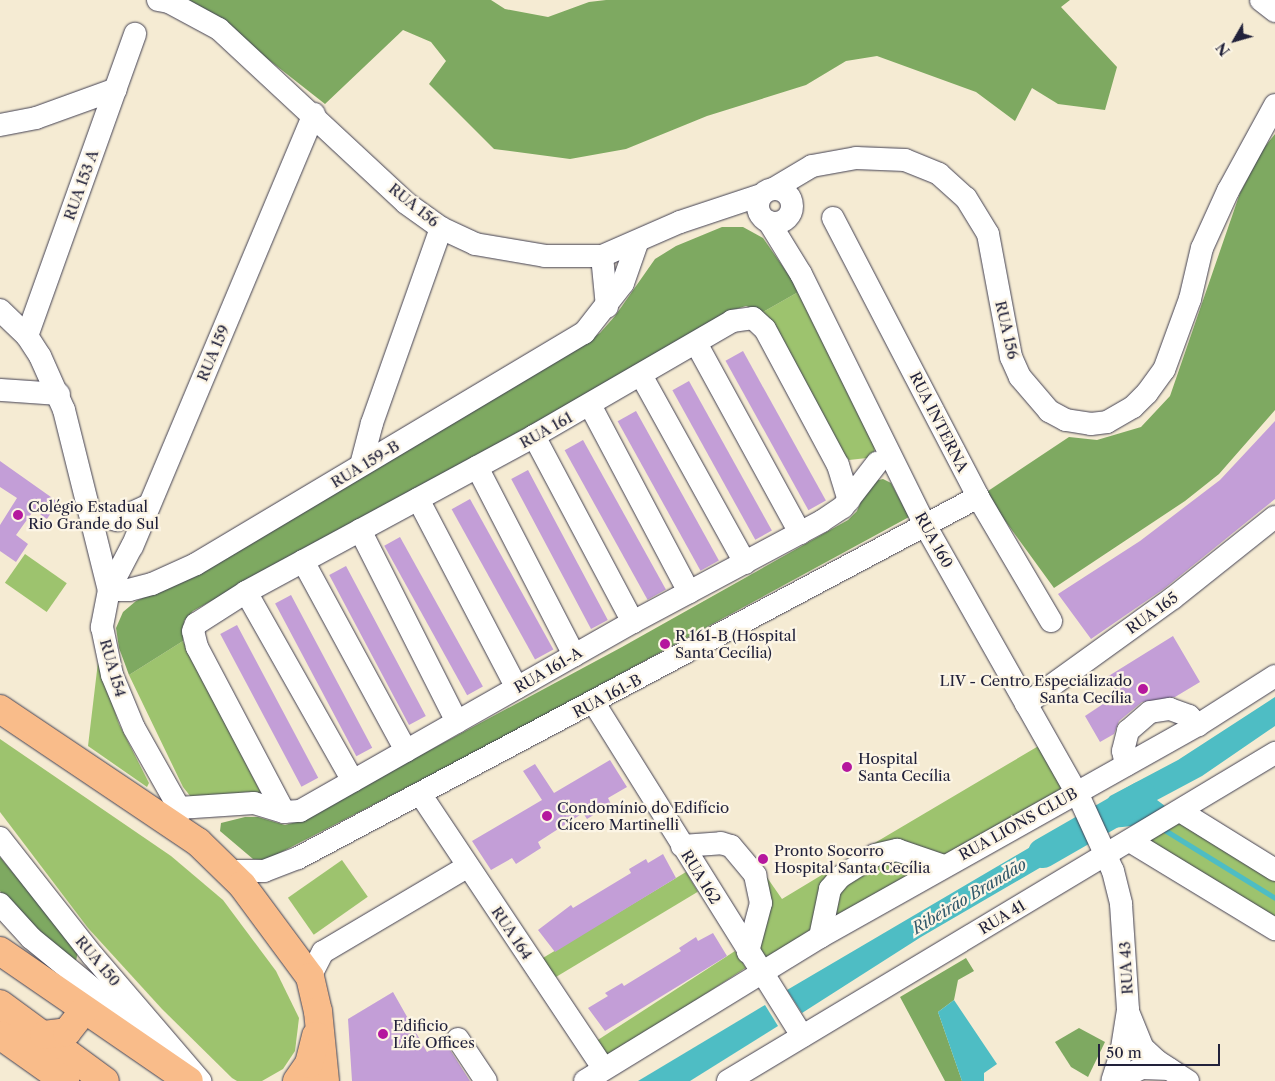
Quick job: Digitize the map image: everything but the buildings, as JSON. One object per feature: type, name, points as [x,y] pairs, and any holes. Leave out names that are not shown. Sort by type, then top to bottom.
[{"type":"main road","points":[[0,709],[178,818],[228,871],[290,947],[310,976],[320,1023],[325,1081]]},
{"type":"main road","points":[[0,951],[86,997],[190,1079]]},
{"type":"main road","points":[[44,1035],[67,1032],[86,997]]},
{"type":"main road","points":[[0,1004],[106,1081]]},
{"type":"main road","points":[[297,1081],[309,1064],[320,1023]]},
{"type":"main road","points":[[0,1036],[66,1081]]},
{"type":"street","name":"RUA 156","points":[[158,0],[169,2],[219,29],[314,114],[406,203],[441,228],[475,244],[509,252],[554,257],[602,256],[722,208],[774,207],[812,166],[837,161],[856,158],[904,160],[938,174],[966,198],[988,234],[1011,357],[1020,377],[1049,411],[1066,420],[1092,424],[1107,422],[1133,407],[1164,370],[1190,299],[1202,248],[1255,139],[1275,105]]},
{"type":"street","points":[[1262,0],[1275,11]]},
{"type":"street","name":"RUA 153 A","points":[[27,336],[135,34]]},
{"type":"street","points":[[0,125],[56,112],[116,89]]},
{"type":"street","name":"RUA 159","points":[[109,590],[149,505],[314,114]]},
{"type":"street","name":"RUA 160","points":[[774,207],[801,274],[883,460],[925,525],[1078,796]]},
{"type":"street","name":"RUA INTERNA","points":[[834,218],[978,497],[1051,621]]},
{"type":"street","points":[[361,465],[372,423],[441,228]]},
{"type":"street","name":"RUA 159-B","points":[[109,590],[129,590],[182,571],[278,518],[361,465],[584,332],[607,307],[624,283],[637,243]]},
{"type":"street","points":[[602,256],[607,307]]},
{"type":"street","name":"RUA 154","points":[[0,310],[27,336],[59,394],[109,590],[102,627],[112,675],[134,728],[178,818]]},
{"type":"street","name":"RUA 161","points":[[284,812],[197,647],[192,630],[201,619],[246,592],[590,405],[740,318],[753,318],[760,322],[838,465],[849,500]]},
{"type":"street","points":[[696,343],[800,533]]},
{"type":"street","points":[[641,375],[744,562]]},
{"type":"street","points":[[0,390],[59,394]]},
{"type":"street","points":[[590,405],[689,592]]},
{"type":"street","points":[[534,436],[633,622]]},
{"type":"street","points":[[838,465],[854,469],[883,460]]},
{"type":"street","name":"RUA 161-A","points":[[178,818],[254,803],[284,812],[300,811],[633,622],[833,514],[849,500],[883,460]]},
{"type":"street","points":[[477,467],[574,655]]},
{"type":"street","name":"RUA 161-B","points":[[228,871],[254,873],[287,864],[421,795],[978,497]]},
{"type":"street","points":[[418,499],[517,688]]},
{"type":"street","points":[[90,513],[117,520],[149,505]]},
{"type":"street","name":"RUA 165","points":[[1026,704],[1197,580],[1275,517]]},
{"type":"street","points":[[360,530],[457,722]]},
{"type":"street","points":[[303,561],[406,751]]},
{"type":"street","points":[[246,592],[353,781]]},
{"type":"street","name":"RUA LIONS CLUB","points":[[595,1075],[820,937],[944,866],[1078,796],[1126,764],[1198,725],[1275,676]]},
{"type":"street","name":"RUA 162","points":[[594,703],[799,1031]]},
{"type":"street","points":[[1126,764],[1123,751],[1128,731],[1150,712],[1170,709],[1189,716],[1198,725]]},
{"type":"street","name":"RUA 41","points":[[728,1081],[746,1075],[799,1031],[1178,813],[1275,753]]},
{"type":"street","name":"RUA 164","points":[[421,795],[467,866],[595,1075]]},
{"type":"street","points":[[1078,796],[1107,853]]},
{"type":"street","points":[[1178,813],[1275,870]]},
{"type":"street","name":"RUA 150","points":[[0,838],[190,1079]]},
{"type":"street","points":[[1130,841],[1275,930]]},
{"type":"street","points":[[682,846],[721,843],[731,846],[755,875],[761,902],[748,952]]},
{"type":"street","points":[[820,937],[830,889],[840,878],[875,855],[896,850],[944,866]]},
{"type":"street","name":"RUA 43","points":[[1107,853],[1121,904],[1128,1010],[1121,1054],[1112,1081]]},
{"type":"street","points":[[310,976],[323,952],[467,866]]},
{"type":"street","points":[[0,904],[86,997]]},
{"type":"street","points":[[1128,1010],[1142,1047],[1168,1069],[1188,1081]]},
{"type":"street","points":[[458,1039],[486,1081]]},
{"type":"street","points":[[0,1049],[43,1081]]},
{"type":"street","points":[[1116,1081],[1142,1068],[1168,1069]]},
{"type":"green space","points":[[181,0],[491,0],[505,9],[548,17],[589,2],[606,0],[1070,0],[1061,7],[1117,67],[1105,110],[1058,104],[1032,88],[1015,121],[976,92],[877,56],[846,61],[806,85],[707,116],[626,149],[570,159],[494,149],[429,84],[446,61],[431,42],[403,30],[325,104],[218,20]]},
{"type":"green space","points":[[1275,134],[1275,410],[1219,474],[1185,501],[1054,588],[985,493],[1069,437],[1097,440],[1141,427],[1170,396],[1240,193],[1263,149]]},
{"type":"green space","points":[[722,227],[743,227],[763,238],[800,291],[763,312],[746,306],[730,311],[604,385],[193,611],[184,621],[183,641],[129,675],[119,648],[116,628],[123,612],[136,601],[171,585],[575,350],[600,333],[615,316],[655,259],[676,246]]},
{"type":"green space","points":[[800,291],[875,445],[874,453],[867,458],[849,460],[843,456],[763,312]]},
{"type":"green space","points":[[883,479],[891,483],[909,517],[503,738],[266,860],[253,859],[220,831],[221,823],[245,817],[258,817],[285,825],[296,822],[622,647],[848,520],[857,511],[866,489],[874,481]]},
{"type":"green space","points":[[25,554],[67,583],[47,612],[5,583]]},
{"type":"green space","points":[[183,641],[261,793],[246,792],[209,803],[191,797],[183,787],[129,675]]},
{"type":"green space","points":[[98,662],[119,724],[149,783],[147,787],[88,746]]},
{"type":"green space","points":[[0,739],[171,856],[223,900],[276,971],[299,1018],[295,1051],[283,1069],[262,1081],[237,1081],[232,1078],[162,1009],[88,928],[0,812]]},
{"type":"green space","points":[[1047,741],[1075,792],[762,973],[748,952],[766,876],[782,899],[840,864],[864,861],[856,854]]},
{"type":"green space","points":[[1180,811],[1275,870],[1275,929],[1130,841]]},
{"type":"green space","points":[[0,857],[78,951],[75,966],[25,925],[0,891]]},
{"type":"green space","points":[[342,860],[368,897],[314,935],[288,898]]},
{"type":"green space","points":[[686,872],[698,892],[555,978],[543,958]]},
{"type":"green space","points":[[735,951],[746,968],[608,1058],[597,1041]]},
{"type":"green space","points":[[966,958],[974,971],[958,980],[954,1000],[938,1012],[962,1081],[945,1081],[900,997]]},
{"type":"green space","points":[[1079,1028],[1105,1042],[1088,1077],[1071,1067],[1055,1042]]},
{"type":"water","points":[[1275,697],[1275,726],[1202,776],[1157,800],[1165,806],[1131,827],[1114,828],[1101,807],[1110,796],[1178,760]]},
{"type":"water","points":[[1073,822],[1084,842],[921,937],[802,1013],[787,990]]},
{"type":"water","points":[[954,1000],[997,1064],[984,1073],[984,1081],[962,1081],[938,1012]]},
{"type":"water","points":[[765,1005],[778,1026],[690,1081],[638,1081]]},
{"type":"pier","points":[[1100,805],[1114,828],[1131,826],[1167,807],[1132,829],[1114,831]]},
{"type":"waterway","name":"Ribeirão Brandão","points":[[1043,853],[1142,796]]},
{"type":"waterway","points":[[1163,829],[1275,898]]},
{"type":"place","name":"Colégio Estadual Rio Grande do Sul","points":[[18,515]]},
{"type":"place","name":"R 161-B (Hospital Santa Cecília)","points":[[665,644]]},
{"type":"place","name":"LIV - Centro Especializado Santa Cecília","points":[[1143,689]]},
{"type":"place","name":"Hospital Santa Cecília","points":[[847,767]]},
{"type":"place","name":"Condomínio do Edifício Cícero Martinelli","points":[[547,816]]},
{"type":"place","name":"Pronto Socorro Hospital Santa Cecília","points":[[763,859]]},
{"type":"place","name":"Edificio Life Offices","points":[[383,1034]]}]
